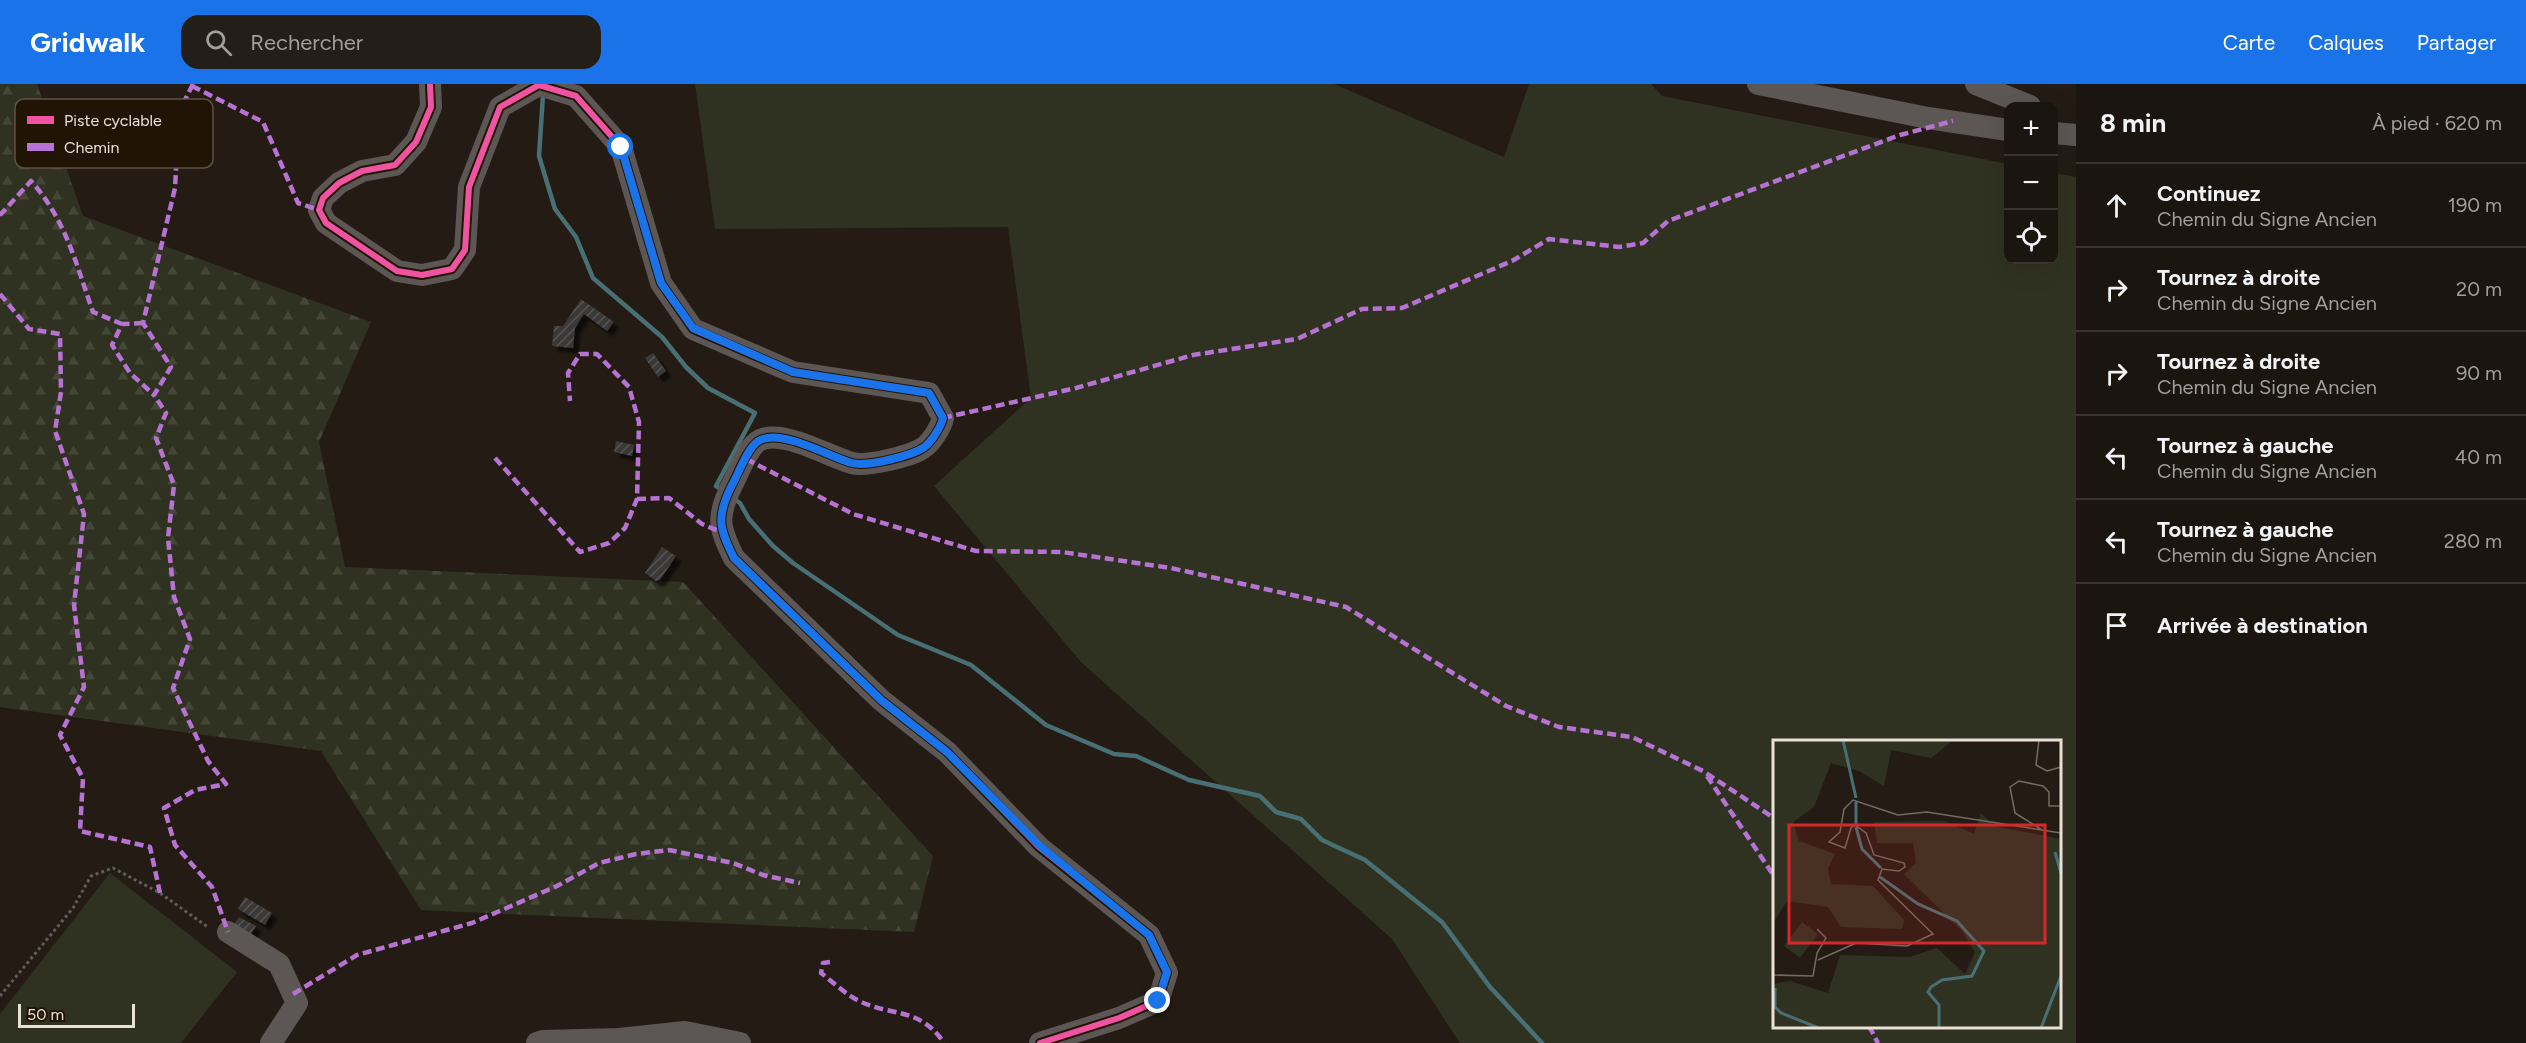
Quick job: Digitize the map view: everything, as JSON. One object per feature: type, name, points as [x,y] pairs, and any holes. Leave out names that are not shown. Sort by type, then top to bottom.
[{"type":"street","points":[[430,84],[430,107],[416,142],[395,165],[362,171],[339,183],[323,198],[319,210],[326,223],[397,271],[422,275],[452,269],[465,250],[469,187],[500,107],[539,85],[576,96],[621,147],[661,283],[693,328],[793,372],[929,393],[943,418],[942,425],[924,448],[891,459],[855,464],[777,436],[758,442],[746,459],[724,501],[721,532],[734,558],[881,700],[947,752],[1040,846],[1149,935],[1167,972],[1158,1001],[1119,1018],[1040,1043]]},
{"type":"street","points":[[1758,84],[1928,118],[2004,128]]},
{"type":"street","points":[[1976,84],[2020,102]]},
{"type":"street","points":[[2058,133],[2076,135]]},
{"type":"street","points":[[228,932],[279,964],[297,1003],[271,1043]]},
{"type":"street","points":[[537,1043],[619,1039],[685,1032],[740,1043]]},
{"type":"path","points":[[0,996],[73,908],[91,876],[113,867],[160,893],[212,930],[228,932]]},
{"type":"green space","points":[[0,84],[37,84],[42,99],[15,99],[15,168],[66,168],[83,216],[371,322],[319,442],[345,567],[683,582],[933,856],[914,932],[421,910],[321,751],[0,707]]},
{"type":"green space","points":[[695,84],[1334,84],[1504,157],[1529,84],[1651,84],[1662,96],[2004,163],[2004,264],[2058,264],[2058,174],[2076,177],[2076,1043],[1460,1043],[1392,939],[1081,662],[934,486],[1031,398],[1008,227],[715,229]]},
{"type":"green space","points":[[110,873],[237,972],[181,1043],[0,1043],[0,1014]]},
{"type":"building","points":[[581,299],[614,322],[607,331],[584,314],[575,328],[573,348],[552,346],[554,326],[563,326]]},
{"type":"building","points":[[653,353],[666,371],[658,377],[645,358]]},
{"type":"building","points":[[616,441],[634,445],[632,456],[614,452]]},
{"type":"building","points":[[662,547],[676,556],[660,580],[656,581],[645,573]]},
{"type":"building","points":[[245,897],[272,913],[265,925],[238,909]]},
{"type":"building","points":[[239,917],[256,926],[251,934],[234,924]]},
{"type":"waterway","points":[[543,95],[539,156],[555,209],[576,237],[593,278],[662,337],[686,367],[708,388],[755,413],[716,486],[721,489]]},
{"type":"waterway","points":[[734,499],[740,503],[749,519],[773,546],[793,563],[898,635],[971,665],[1046,725],[1114,754],[1136,756],[1189,780],[1260,796],[1276,812],[1301,819],[1322,840],[1365,860],[1442,922],[1490,987],[1542,1043]]},
{"type":"marked path","points":[[186,99],[193,84]]},
{"type":"marked path","points":[[192,86],[263,122],[298,203],[319,210]]},
{"type":"marked path","points":[[943,418],[1076,388],[1193,355],[1297,339],[1362,309],[1402,308],[1512,261],[1549,239],[1619,247],[1643,243],[1668,221],[1900,135],[1953,121]]},
{"type":"marked path","points":[[176,168],[175,188],[143,323],[171,367],[154,395],[166,413],[156,438],[174,485],[168,538],[174,597],[190,639],[173,688],[208,761],[226,784],[195,790],[164,808],[175,845],[212,887],[228,932]]},
{"type":"marked path","points":[[0,212],[1,214],[31,181],[62,227],[93,312],[122,324]]},
{"type":"marked path","points":[[0,294],[29,329],[60,334],[61,392],[55,431],[84,514],[74,605],[84,687],[60,735],[83,778],[80,831],[150,847],[160,893]]},
{"type":"marked path","points":[[143,323],[122,324],[112,345],[130,373],[154,395]]},
{"type":"marked path","points":[[495,458],[580,552],[609,543],[625,528],[637,499],[639,422],[629,387],[597,354],[580,354],[568,373],[570,401]]},
{"type":"marked path","points":[[746,459],[853,514],[976,551],[1062,552],[1171,568],[1346,607],[1506,706],[1559,727],[1632,737],[1703,771],[1773,817]]},
{"type":"marked path","points":[[637,499],[669,498],[702,524],[721,532]]},
{"type":"marked path","points":[[1707,776],[1773,875]]},
{"type":"marked path","points":[[293,994],[357,955],[472,923],[557,886],[599,863],[636,854],[669,850],[733,863],[763,875],[800,883]]},
{"type":"marked path","points":[[830,962],[823,963],[821,973],[849,995],[871,1006],[916,1018],[925,1023],[944,1043]]},
{"type":"marked path","points":[[1870,1028],[1878,1043]]},
{"type":"cycle path","points":[[430,84],[431,107],[416,142],[395,165],[362,171],[339,183],[323,198],[319,210],[326,223],[397,271],[422,275],[452,269],[465,250],[469,187],[500,107],[539,85],[576,96],[621,147],[661,283],[693,329],[793,372],[929,393],[943,418],[940,426],[926,446],[899,457],[859,464],[842,460],[790,440],[766,438],[757,442],[746,456],[727,496],[721,522],[734,558],[881,700],[947,752],[1039,847],[1149,935],[1167,973],[1158,1001],[1119,1018],[1040,1043]]},
{"type":"route","points":[[621,147],[661,283],[693,328],[793,372],[929,393],[943,418],[942,425],[924,448],[891,459],[855,464],[777,436],[758,442],[746,459],[724,501],[721,532],[734,558],[881,700],[947,752],[1040,846],[1149,935],[1167,972],[1158,1001]]}]
